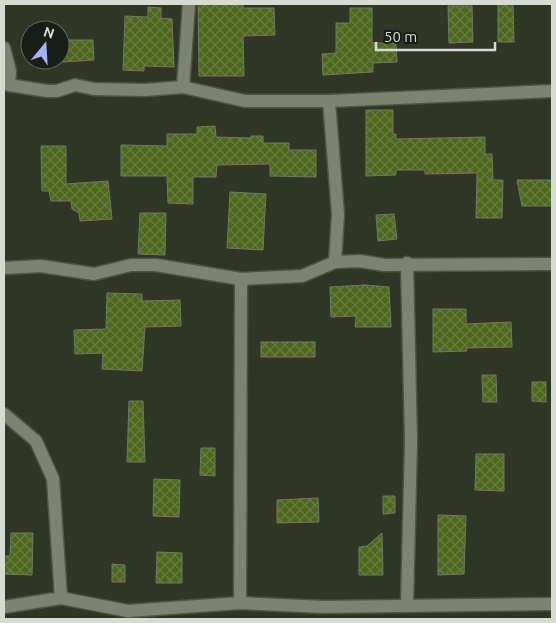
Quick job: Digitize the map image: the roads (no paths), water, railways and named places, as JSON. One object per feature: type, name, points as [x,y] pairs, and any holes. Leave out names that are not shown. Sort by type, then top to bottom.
[{"type":"street","points":[[183,87],[189,4]]},
{"type":"street","points":[[4,48],[10,71],[9,85],[52,91],[75,85],[94,89],[145,90],[183,87],[245,101],[329,101],[552,91]]},
{"type":"street","points":[[329,101],[338,214],[335,262]]},
{"type":"street","points":[[4,268],[41,266],[94,274],[131,265],[156,265],[241,279],[302,276],[335,262],[360,261],[384,265],[408,263],[552,264]]},
{"type":"street","points":[[407,606],[411,450],[408,263]]},
{"type":"street","points":[[240,603],[241,279]]},
{"type":"street","points":[[4,414],[36,440],[53,479],[61,598]]},
{"type":"street","points":[[4,607],[61,598],[128,611],[240,603],[324,613],[407,606],[552,604]]}]
